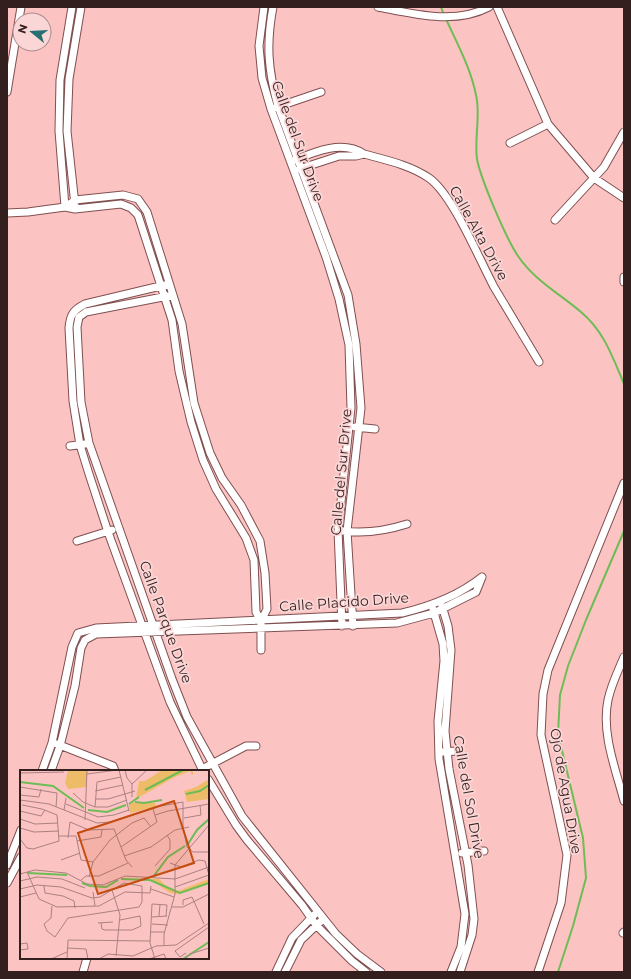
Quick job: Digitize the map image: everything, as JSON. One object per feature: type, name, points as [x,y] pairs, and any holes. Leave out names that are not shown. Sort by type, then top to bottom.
[{"type":"street","points":[[7,92],[21,7]]},
{"type":"street","name":"Calle del Sur Drive","points":[[264,7],[259,46],[262,78],[270,109],[326,257],[339,299],[349,345],[352,393],[338,530],[342,626]]},
{"type":"street","name":"Calle del Sur Drive","points":[[272,7],[268,28],[268,57],[278,106],[348,295],[356,344],[361,408],[347,531],[354,617],[353,626]]},
{"type":"street","points":[[378,7],[435,18],[464,15],[489,7]]},
{"type":"street","points":[[497,7],[548,124],[594,178],[624,198]]},
{"type":"street","points":[[65,206],[59,131],[60,80],[71,9],[80,10],[70,79],[67,131],[75,209]]},
{"type":"street","points":[[270,109],[321,92]]},
{"type":"street","points":[[60,110],[68,110]]},
{"type":"street","points":[[510,143],[548,124]]},
{"type":"street","points":[[555,220],[604,167],[624,132]]},
{"type":"street","points":[[344,147],[344,156]]},
{"type":"street","name":"Calle Alta Drive","points":[[291,162],[329,148],[344,147],[358,150],[364,154],[414,169],[430,178],[442,190],[494,286],[539,362]]},
{"type":"street","name":"Calle Alta Drive","points":[[294,172],[325,160],[364,154]]},
{"type":"street","points":[[7,213],[28,212],[65,206],[75,200],[123,195],[138,199],[147,212],[182,324],[190,404],[202,460],[216,489],[246,538],[254,560],[256,612],[261,620]]},
{"type":"street","points":[[131,208],[138,199]]},
{"type":"street","points":[[65,206],[75,209],[121,204],[131,208],[138,215],[172,320],[179,371],[190,404],[222,478],[242,508],[260,541],[265,573],[267,609],[261,620],[261,650]]},
{"type":"street","points":[[145,238],[154,235]]},
{"type":"street","points":[[326,257],[334,254]]},
{"type":"street","points":[[624,277],[624,282]]},
{"type":"street","points":[[170,284],[85,304],[74,310],[75,315],[173,295]]},
{"type":"street","name":"Calle Parque Drive","points":[[75,315],[81,402],[89,444],[153,629],[187,717],[242,816],[323,919],[357,954],[380,972]]},
{"type":"street","name":"Calle Parque Drive","points":[[75,315],[69,328],[72,401],[80,445],[108,532],[132,593],[170,702],[203,770]]},
{"type":"street","points":[[349,345],[356,344]]},
{"type":"street","points":[[349,426],[375,429]]},
{"type":"street","points":[[70,446],[89,444]]},
{"type":"street","name":"Ojo de Agua Drive","points":[[538,972],[561,903],[567,855],[541,735],[543,694],[548,670],[624,483]]},
{"type":"street","points":[[232,514],[242,508]]},
{"type":"street","points":[[338,530],[384,531],[407,524]]},
{"type":"street","points":[[77,541],[118,528]]},
{"type":"street","name":"Calle Placido Drive","points":[[78,633],[96,628],[153,629],[198,627],[261,620],[354,617],[402,613],[432,606],[466,589],[482,577],[476,592],[443,610],[434,614],[397,623],[261,629],[198,627]]},
{"type":"street","points":[[132,593],[140,590]]},
{"type":"street","name":"Calle del Sol Drive","points":[[440,602],[448,626],[451,650],[445,691],[438,721],[438,753],[465,914],[461,947],[452,970]]},
{"type":"street","name":"Calle del Sol Drive","points":[[432,606],[443,644],[445,731],[447,752],[465,852],[474,919],[472,935],[460,971]]},
{"type":"street","name":"Calle Placido Drive","points":[[85,640],[96,634],[144,629]]},
{"type":"street","points":[[42,770],[52,743],[72,647],[78,633],[85,640],[81,648],[75,686],[60,746],[51,770]]},
{"type":"street","points":[[624,656],[608,701],[606,721],[609,740],[624,801]]},
{"type":"street","points":[[170,702],[180,699]]},
{"type":"street","points":[[52,743],[113,766],[114,770]]},
{"type":"street","points":[[203,770],[212,763],[246,746],[256,746]]},
{"type":"street","points":[[438,753],[456,751]]},
{"type":"street","points":[[209,781],[236,825],[316,925],[366,972]]},
{"type":"street","points":[[7,865],[20,832]]},
{"type":"street","points":[[255,850],[264,844]]},
{"type":"street","points":[[456,854],[484,851]]},
{"type":"street","points":[[7,883],[20,859]]},
{"type":"street","points":[[317,912],[292,938],[277,969],[286,970],[298,945],[323,919]]},
{"type":"street","points":[[352,960],[357,954]]},
{"type":"street","points":[[83,972],[87,959]]},
{"type":"street","points":[[452,970],[460,971]]},
{"type":"waterway","points":[[441,7],[444,15]]},
{"type":"waterway","points":[[446,19],[474,85],[478,110],[476,143],[477,159],[494,209],[507,236],[524,265],[539,280],[589,319],[607,345],[624,384]]},
{"type":"waterway","points":[[558,972],[573,926],[586,878],[583,838],[558,734],[560,695],[568,666],[624,531]]}]
